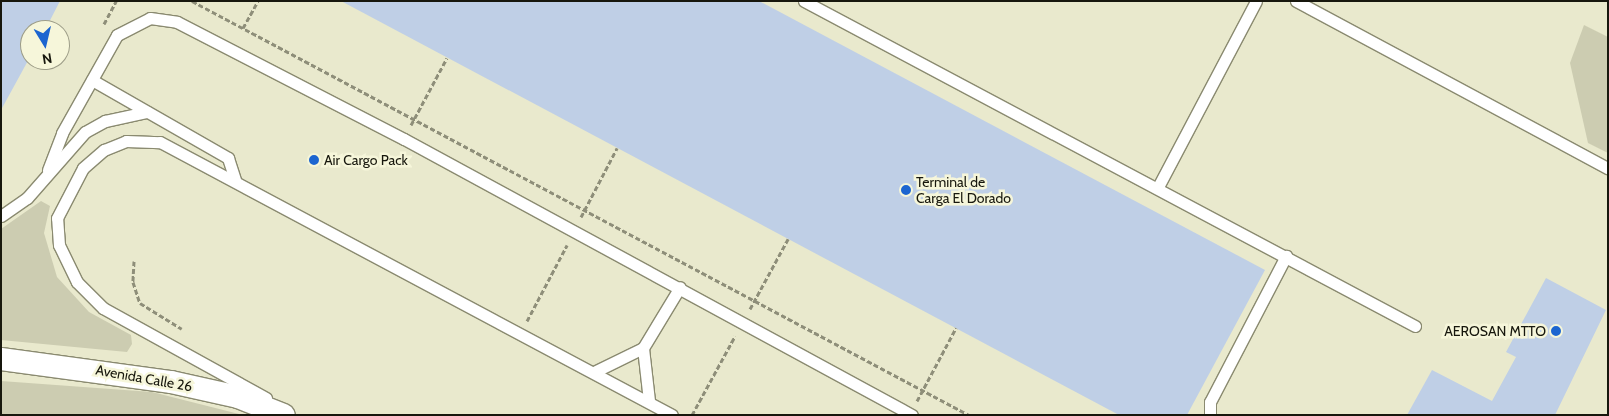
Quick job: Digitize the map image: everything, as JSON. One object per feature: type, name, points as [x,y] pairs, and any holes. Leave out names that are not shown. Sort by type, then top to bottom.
[{"type":"street","name":"Avenida Calle 26","points":[[1,359],[172,382],[238,397],[284,415]]},
{"type":"lane","points":[[804,1],[1158,187],[1415,326]]},
{"type":"lane","points":[[1158,187],[1256,1]]},
{"type":"lane","points":[[1296,1],[1608,168]]},
{"type":"lane","points":[[48,170],[62,133],[92,80],[127,26],[163,18],[404,138],[912,414]]},
{"type":"lane","points":[[92,80],[228,158],[235,180]]},
{"type":"lane","points":[[1,216],[27,198],[48,170],[93,127],[147,112]]},
{"type":"lane","points":[[296,415],[103,308],[77,282],[59,245],[57,218],[65,195],[83,168],[115,145],[160,142],[521,331],[596,371],[672,415]]},
{"type":"lane","points":[[1210,415],[1210,402],[1286,256]]},
{"type":"lane","points":[[596,371],[643,348],[680,287]]},
{"type":"lane","points":[[643,348],[649,401]]},
{"type":"path","points":[[192,1],[970,415]]},
{"type":"path","points":[[243,28],[258,1]]},
{"type":"path","points":[[404,138],[447,58]]},
{"type":"path","points":[[521,331],[617,148]]},
{"type":"path","points":[[134,260],[133,282],[140,303],[182,329]]},
{"type":"path","points":[[912,414],[956,328]]},
{"type":"green space","points":[[1584,25],[1608,37],[1608,153],[1588,143],[1570,63]]},
{"type":"green space","points":[[41,201],[50,206],[44,233],[57,277],[89,312],[131,335],[132,344],[127,352],[1,340],[1,229]]},
{"type":"green space","points":[[1,381],[152,392],[243,415],[1,415]]},
{"type":"building","points":[[1,1],[60,1],[50,20],[20,20],[20,70],[23,70],[1,110]]},
{"type":"building","name":"Terminal de Carga El Dorado","points":[[341,1],[759,1],[1265,270],[1187,415],[1119,415]]},
{"type":"building","points":[[1546,278],[1606,310],[1555,415],[1407,415],[1432,370],[1492,401],[1516,357],[1506,352]]},
{"type":"place","name":"Air Cargo Pack","points":[[314,160]]},
{"type":"place","name":"Terminal de Carga El Dorado","points":[[906,190]]},
{"type":"place","name":"AEROSAN MTTO","points":[[1556,331]]}]
